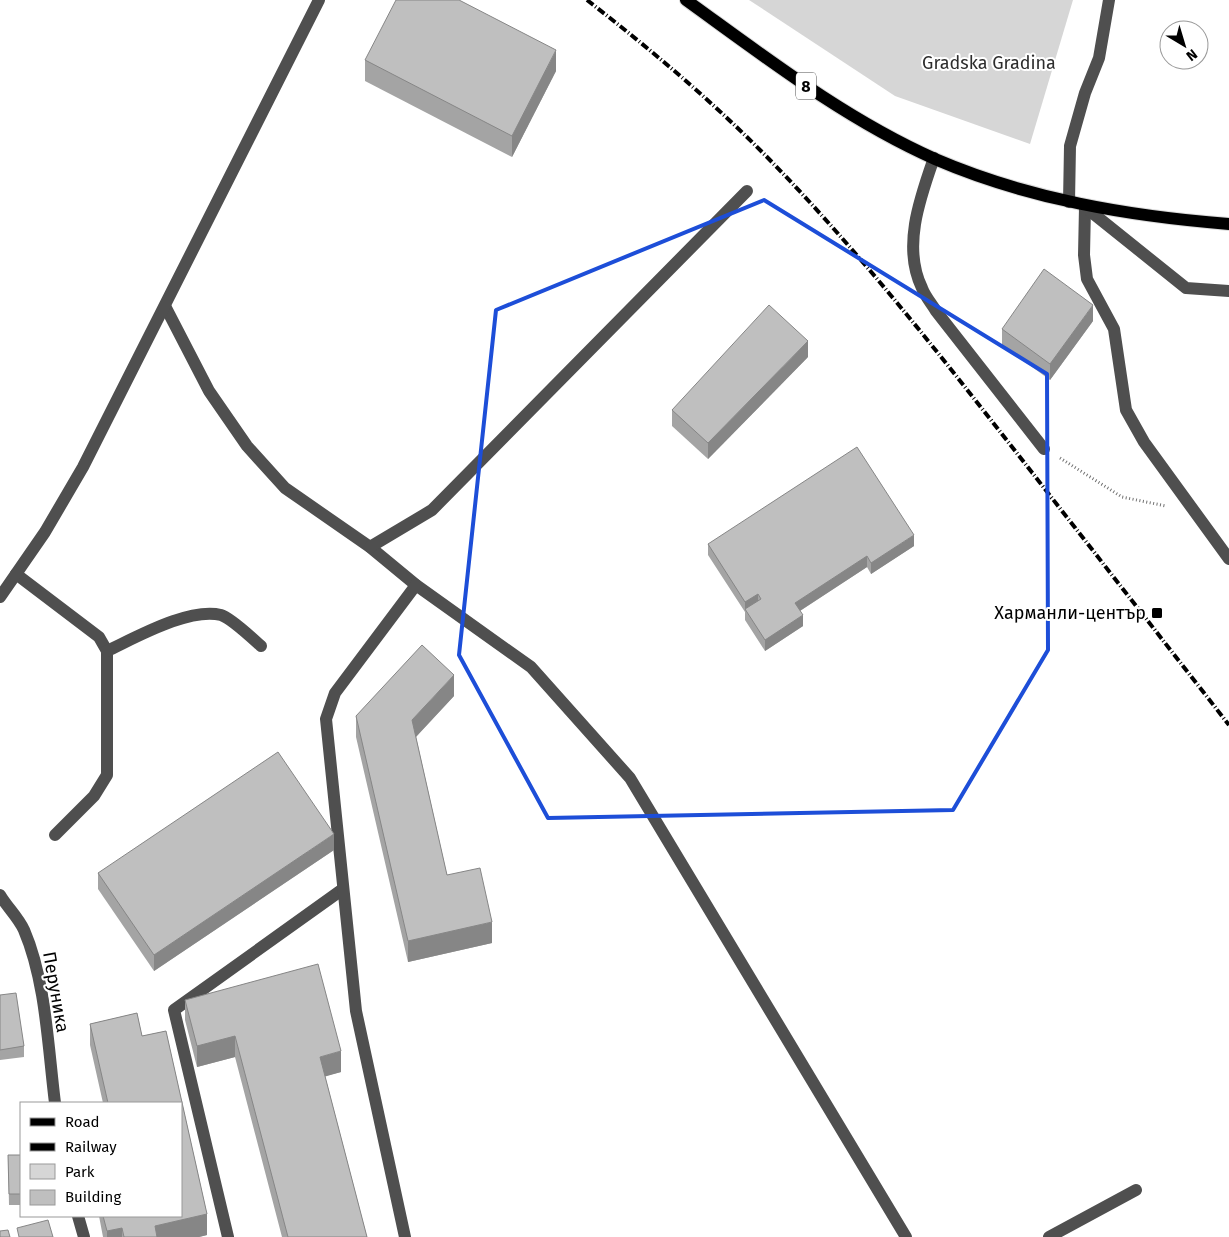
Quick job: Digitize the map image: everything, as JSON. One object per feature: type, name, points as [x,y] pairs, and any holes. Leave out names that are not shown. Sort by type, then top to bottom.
[{"type":"main road","name":"8","points":[[686,0],[805,85],[872,126],[934,158],[1010,186],[1085,207],[1166,219],[1229,224]]},
{"type":"street","points":[[0,597],[45,532],[84,467],[319,0]]},
{"type":"street","points":[[1069,202],[1070,146],[1085,93],[1099,58],[1108,0]]},
{"type":"street","points":[[934,158],[921,196],[914,230],[914,260],[921,287],[936,311],[1044,448]]},
{"type":"street","points":[[370,547],[432,510],[747,191]]},
{"type":"street","points":[[1085,207],[1186,288],[1229,291]]},
{"type":"street","points":[[1085,207],[1084,255],[1087,279],[1114,330],[1126,410],[1144,442],[1229,559]]},
{"type":"street","points":[[164,306],[209,391],[247,446],[285,488],[370,547],[416,585],[531,667],[630,778],[906,1237]]},
{"type":"street","points":[[16,574],[99,638],[107,652],[107,775],[94,796],[55,835]]},
{"type":"street","points":[[405,1237],[356,1011],[326,719],[335,693],[416,585]]},
{"type":"street","points":[[107,652],[164,624],[203,614],[222,615],[261,646]]},
{"type":"street","points":[[228,1237],[174,1010],[343,889]]},
{"type":"street","name":"Перуника","points":[[0,895],[23,928],[33,956],[40,988],[55,1102]]},
{"type":"street","points":[[1049,1237],[1136,1190]]},
{"type":"street","points":[[78,1217],[84,1237]]},
{"type":"path","points":[[1044,448],[1122,498],[1193,511]]},
{"type":"highlighted area","points":[[764,200],[1047,374],[1048,650],[953,810],[548,818],[459,655],[496,310]]},
{"type":"green space","name":"Gradska Gradina","points":[[749,0],[1073,0],[1030,144],[895,96]]},
{"type":"building","points":[[396,0],[459,0],[556,50],[512,136],[365,60]]},
{"type":"building","points":[[1044,269],[1093,305],[1050,364],[1002,329]]},
{"type":"building","points":[[769,305],[808,341],[708,443],[672,410]]},
{"type":"building","points":[[857,447],[914,535],[871,563],[867,556],[795,603],[803,615],[765,640],[745,609],[761,599],[758,594],[745,602],[708,544]]},
{"type":"building","points":[[422,645],[454,675],[412,720],[447,875],[480,868],[492,922],[408,941],[356,716]]},
{"type":"building","points":[[278,752],[334,834],[154,955],[98,873]]},
{"type":"building","points":[[318,964],[341,1051],[320,1057],[367,1237],[288,1237],[235,1036],[197,1046],[185,1000]]},
{"type":"building","points":[[16,993],[24,1046],[0,1050],[0,995]]},
{"type":"building","points":[[137,1013],[142,1036],[166,1031],[182,1102],[108,1102],[90,1024]]},
{"type":"building","points":[[182,1102],[207,1214],[155,1226],[157,1237],[124,1237],[122,1228],[107,1231],[103,1217],[182,1217]]},
{"type":"building","points":[[8,1155],[20,1155],[20,1194],[9,1194]]},
{"type":"building","points":[[48,1220],[53,1237],[19,1237],[17,1228]]},
{"type":"building","points":[[8,1230],[10,1237],[0,1237],[0,1231]]},
{"type":"railway","points":[[587,0],[657,56],[724,115],[767,157],[865,264],[956,376],[1229,725]]},
{"type":"place","name":"Харманли-център","points":[[1157,613]]}]
